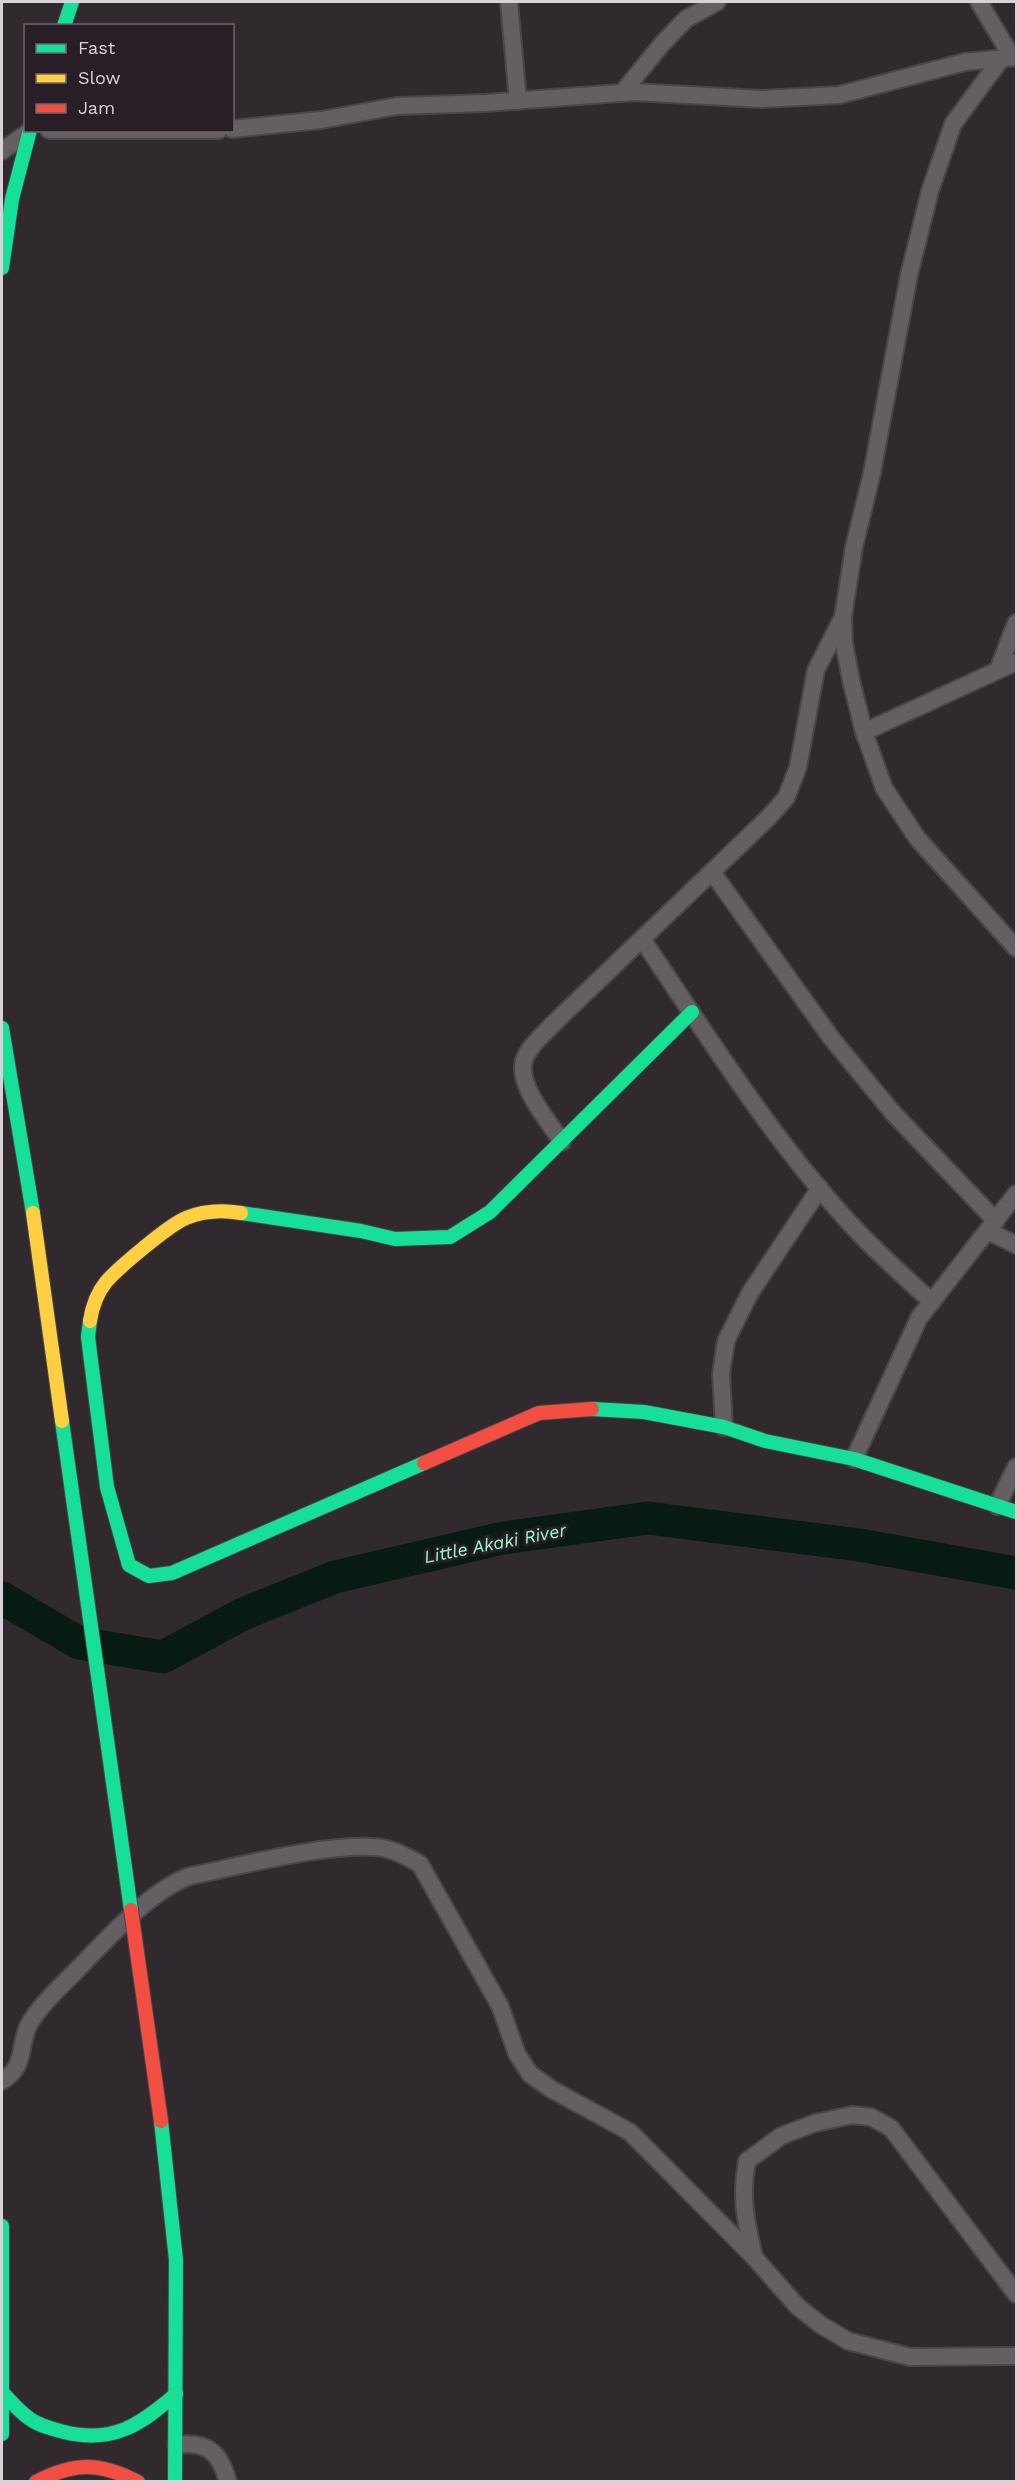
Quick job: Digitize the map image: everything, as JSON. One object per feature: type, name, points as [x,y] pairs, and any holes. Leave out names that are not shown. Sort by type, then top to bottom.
[{"type":"main road","points":[[65,24],[72,2]]},
{"type":"main road","points":[[2,268],[12,200],[29,132]]},
{"type":"main road","points":[[692,1012],[490,1212],[450,1237],[395,1239],[361,1231],[227,1211],[204,1213],[184,1219],[135,1255],[105,1283],[92,1310],[88,1337],[107,1487],[129,1565],[149,1576],[172,1573],[539,1413],[581,1408],[644,1412],[724,1427],[765,1441],[854,1459],[1017,1512]]},
{"type":"main road","points":[[2,1028],[33,1213],[161,2121],[176,2260],[175,2481]]},
{"type":"main road","points":[[2,2226],[2,2434]]},
{"type":"main road","points":[[3,2393],[28,2417],[79,2437],[100,2438],[134,2425],[152,2415],[176,2394]]},
{"type":"main road","points":[[36,2481],[63,2470],[92,2464],[115,2469],[138,2481]]},
{"type":"street","points":[[509,2],[518,101]]},
{"type":"street","points":[[622,93],[686,19],[717,2]]},
{"type":"street","points":[[979,2],[1010,58]]},
{"type":"street","points":[[234,129],[321,120],[397,106],[518,101],[622,93],[762,99],[839,95],[965,62],[1010,58]]},
{"type":"street","points":[[1010,58],[953,124],[930,190],[909,275],[872,473],[854,547],[843,617],[844,643],[864,732],[884,788],[917,838],[1017,948]]},
{"type":"street","points":[[2,151],[28,132]]},
{"type":"street","points":[[562,1142],[532,1097],[525,1080],[523,1065],[531,1048],[786,798],[798,767],[816,670],[843,617]]},
{"type":"street","points":[[998,670],[1017,623]]},
{"type":"street","points":[[864,732],[1017,662]]},
{"type":"street","points":[[712,872],[832,1039],[992,1226],[1017,1245]]},
{"type":"street","points":[[642,939],[798,1162],[858,1233],[932,1302]]},
{"type":"street","points":[[724,1427],[721,1374],[726,1341],[750,1293],[820,1188]]},
{"type":"street","points":[[854,1459],[919,1318],[1017,1194]]},
{"type":"street","points":[[997,1506],[1017,1467]]},
{"type":"street","points":[[2,2081],[21,2059],[27,2030],[39,2010],[101,1945],[161,1891],[176,1881],[190,1876],[319,1851],[374,1846],[398,1852],[420,1864],[500,2006],[517,2054],[530,2074],[551,2089],[630,2132],[754,2257],[797,2306],[821,2325],[848,2341],[910,2357],[1017,2356]]},
{"type":"street","points":[[754,2257],[743,2209],[743,2180],[747,2161],[781,2136],[815,2124],[852,2115],[871,2117],[891,2128],[1017,2294]]},
{"type":"street","points":[[176,2445],[191,2443],[206,2446],[218,2457],[228,2481]]},
{"type":"waterway","name":"Little Akaki River","points":[[2,1598],[79,1643],[163,1657],[243,1614],[335,1577],[503,1538],[648,1518],[859,1545],[1016,1573]]},
{"type":"traffic: fast","points":[[65,24],[72,2]]},
{"type":"traffic: fast","points":[[2,268],[12,199],[29,132]]},
{"type":"traffic: fast","points":[[241,1213],[361,1231],[395,1239],[450,1237],[490,1212],[692,1012]]},
{"type":"traffic: fast","points":[[2,1028],[33,1213]]},
{"type":"traffic: fast","points":[[90,1321],[88,1337],[107,1487],[129,1565],[149,1576],[172,1573],[424,1463]]},
{"type":"traffic: fast","points":[[592,1409],[644,1412],[724,1427],[765,1441],[854,1459],[1016,1512]]},
{"type":"traffic: fast","points":[[62,1421],[131,1910]]},
{"type":"traffic: fast","points":[[161,2121],[176,2260],[175,2482]]},
{"type":"traffic: fast","points":[[2,2226],[2,2434]]},
{"type":"traffic: fast","points":[[3,2393],[38,2424],[81,2435],[97,2435],[125,2429],[150,2415],[176,2394]]},
{"type":"traffic: slow","points":[[90,1321],[95,1301],[106,1282],[132,1257],[168,1229],[186,1218],[199,1214],[220,1211],[241,1213]]},
{"type":"traffic: slow","points":[[33,1213],[62,1421]]},
{"type":"traffic: jam","points":[[424,1463],[539,1413],[592,1409]]},
{"type":"traffic: jam","points":[[131,1910],[161,2121]]},
{"type":"traffic: jam","points":[[36,2482],[63,2471],[87,2467],[111,2471],[138,2482]]}]
